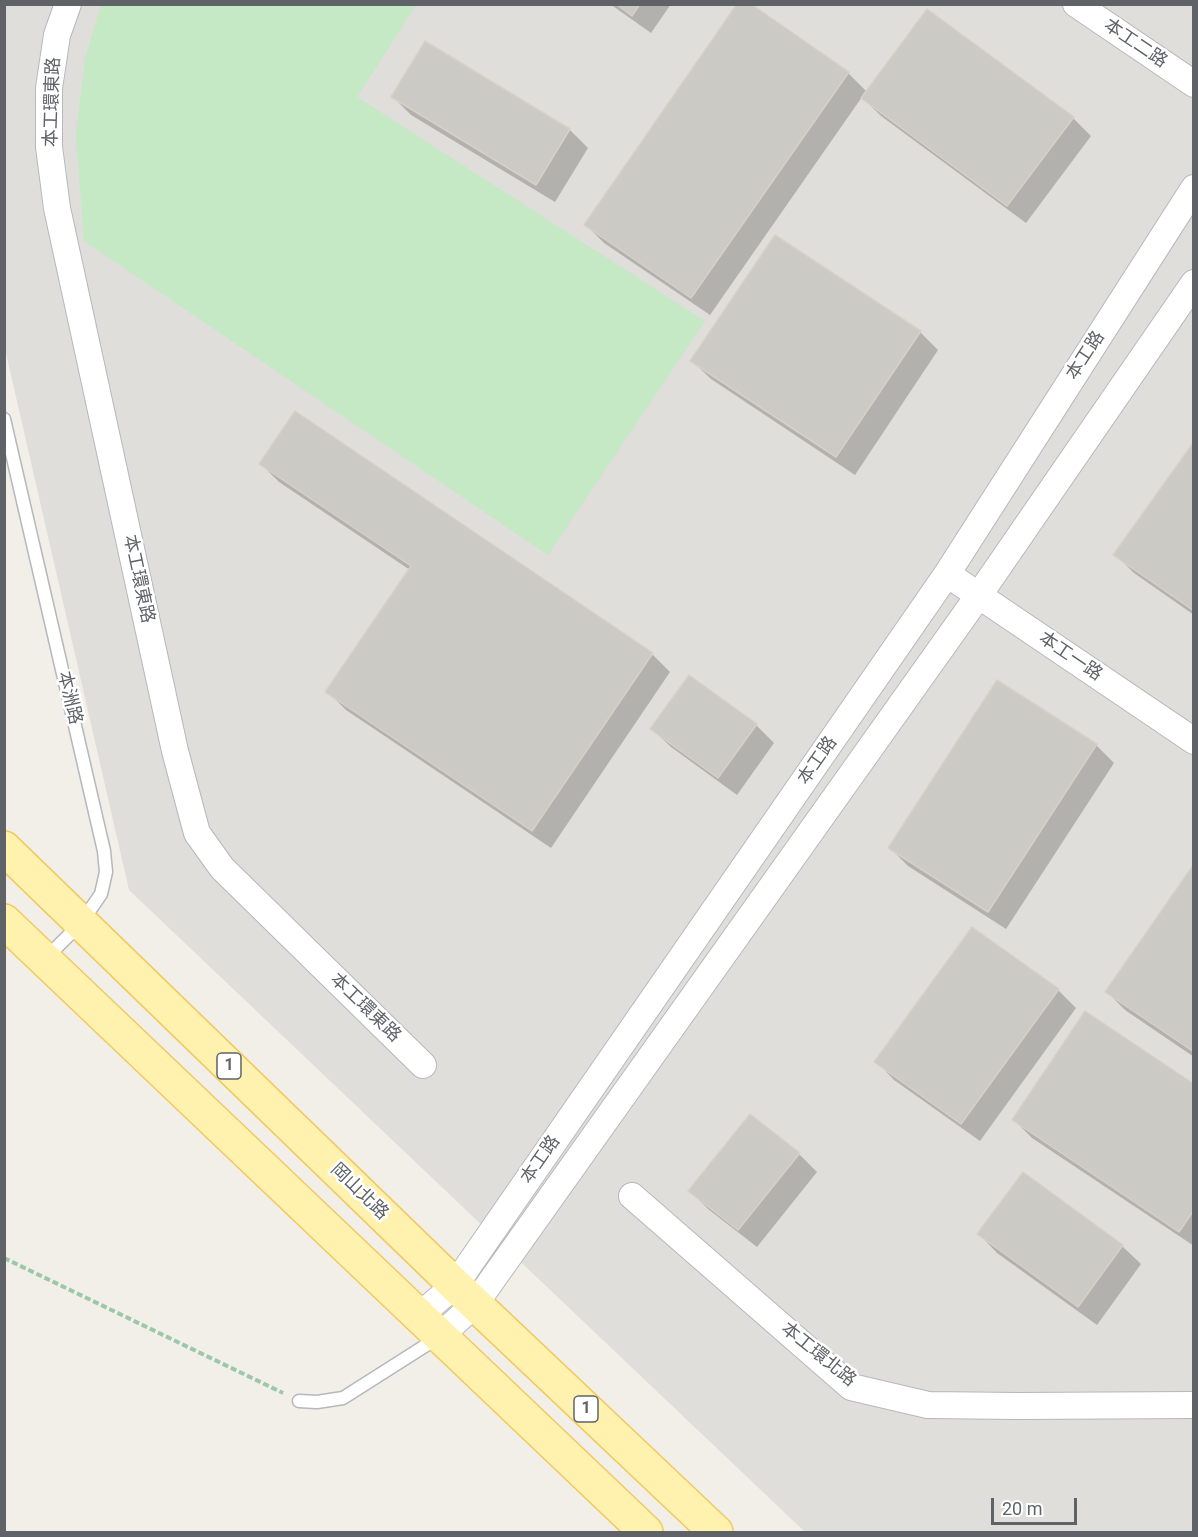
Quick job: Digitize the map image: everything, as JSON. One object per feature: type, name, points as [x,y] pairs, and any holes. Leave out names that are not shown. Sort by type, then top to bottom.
[{"type":"main road","name":"岡山北路","points":[[4,848],[716,1533]]},
{"type":"main road","points":[[4,921],[646,1533]]},
{"type":"street","name":"本工環東路","points":[[68,4],[57,35],[49,88],[49,147],[57,208],[175,751],[197,833],[222,868],[423,1065]]},
{"type":"street","name":"本工二路","points":[[1076,4],[1194,84]]},
{"type":"street","name":"本工路","points":[[465,1294],[947,574],[1194,188]]},
{"type":"street","name":"本工路","points":[[430,1326],[465,1294],[978,595],[1194,283]]},
{"type":"street","name":"本工一路","points":[[947,574],[1194,741]]},
{"type":"street","name":"本工環北路","points":[[632,1196],[851,1387],[928,1405],[1194,1405]]},
{"type":"lane","name":"本洲路","points":[[4,419],[104,851],[106,872],[101,894],[81,923],[45,959]]},
{"type":"lane","points":[[300,1401],[317,1402],[343,1398],[430,1326]]},
{"type":"path","points":[[4,1258],[300,1401]]},
{"type":"shaded area","points":[[4,5],[1193,5],[1193,1532],[805,1532],[129,890],[5,349]]},
{"type":"green space","points":[[101,4],[416,5],[357,97],[705,321],[548,555],[84,241],[76,134],[85,59]]},
{"type":"building","points":[[616,4],[640,4],[632,16]]},
{"type":"building","points":[[737,4],[751,4],[849,72],[691,298],[584,225]]},
{"type":"building","points":[[927,9],[1074,117],[1007,206],[861,98]]},
{"type":"building","points":[[425,41],[570,129],[536,185],[391,97]]},
{"type":"building","points":[[775,235],[921,331],[836,457],[690,361]]},
{"type":"building","points":[[295,411],[653,653],[532,831],[325,692],[411,566],[259,464]]},
{"type":"building","points":[[1194,444],[1194,611],[1113,555]]},
{"type":"building","points":[[689,675],[757,724],[718,778],[650,729]]},
{"type":"building","points":[[997,680],[1097,744],[988,912],[888,848]]},
{"type":"building","points":[[1194,864],[1194,1052],[1105,992]]},
{"type":"building","points":[[972,927],[1059,989],[961,1124],[874,1062]]},
{"type":"building","points":[[1085,1011],[1194,1084],[1194,1210],[1179,1232],[1012,1120]]},
{"type":"building","points":[[750,1114],[800,1153],[738,1230],[688,1191]]},
{"type":"building","points":[[1023,1172],[1123,1245],[1078,1307],[977,1234]]}]
